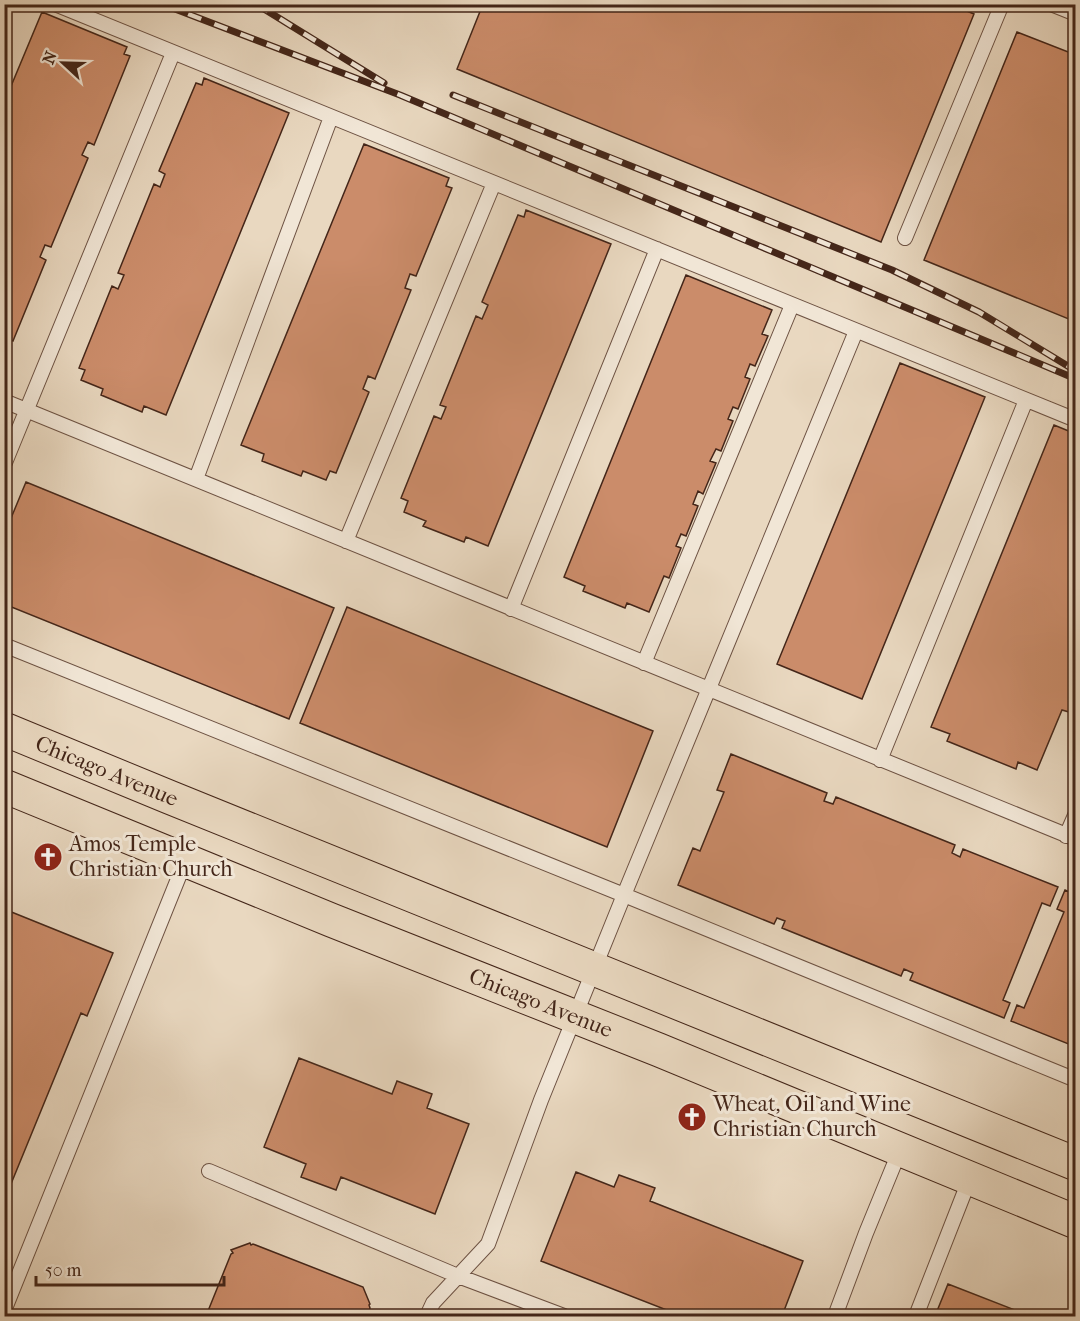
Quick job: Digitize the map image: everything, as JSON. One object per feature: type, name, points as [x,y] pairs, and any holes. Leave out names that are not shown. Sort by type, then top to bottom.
[{"type":"main road","name":"Chicago Avenue","points":[[4,729],[1076,1164]]},
{"type":"main road","name":"Chicago Avenue","points":[[4,786],[331,920],[575,1016],[1076,1222]]},
{"type":"lane","points":[[55,4],[1076,420]]},
{"type":"lane","points":[[905,238],[1002,4]]},
{"type":"lane","points":[[1051,4],[1076,14]]},
{"type":"lane","points":[[4,465],[173,53]]},
{"type":"lane","points":[[196,479],[332,117]]},
{"type":"lane","points":[[346,541],[494,183]]},
{"type":"lane","points":[[511,609],[657,249]]},
{"type":"lane","points":[[644,663],[792,305]]},
{"type":"lane","points":[[427,1317],[432,1303],[488,1244],[541,1100],[594,968],[856,331]]},
{"type":"lane","points":[[880,760],[1026,400]]},
{"type":"lane","points":[[4,401],[1071,838],[1076,813]]},
{"type":"lane","points":[[4,645],[1076,1080]]},
{"type":"lane","points":[[6,1302],[186,859]]},
{"type":"lane","points":[[834,1317],[900,1150]]},
{"type":"lane","points":[[209,1171],[458,1276],[564,1317]]},
{"type":"lane","points":[[916,1317],[970,1178]]},
{"type":"building","points":[[483,4],[950,4],[974,14],[881,242],[457,69]]},
{"type":"building","points":[[42,12],[127,47],[124,54],[130,56],[94,145],[88,142],[82,155],[88,158],[51,247],[45,245],[40,257],[46,260],[13,341],[7,338],[4,345],[4,103]]},
{"type":"building","points":[[1017,32],[1076,55],[1076,322],[924,260]]},
{"type":"building","points":[[204,78],[289,113],[166,415],[144,406],[142,412],[101,395],[103,389],[81,380],[85,370],[79,368],[112,286],[118,289],[124,275],[118,273],[154,184],[160,187],[165,174],[159,171],[196,83],[202,85]]},
{"type":"building","points":[[364,144],[449,178],[446,186],[452,188],[416,276],[410,274],[405,288],[411,290],[375,379],[368,376],[363,389],[369,392],[336,473],[330,471],[326,480],[303,471],[301,476],[262,461],[264,454],[241,445]]},
{"type":"building","points":[[526,210],[611,244],[488,546],[466,537],[464,542],[423,526],[426,521],[404,512],[408,501],[401,498],[434,416],[441,419],[446,407],[440,405],[476,316],[482,319],[488,305],[482,302],[518,215],[524,217]]},
{"type":"building","points":[[686,275],[772,310],[762,334],[768,336],[755,366],[750,364],[745,377],[750,379],[738,409],[733,407],[728,419],[733,421],[721,451],[716,449],[710,461],[716,463],[703,494],[698,491],[693,504],[698,506],[686,536],[681,534],[676,546],[681,548],[669,578],[664,576],[649,612],[627,603],[625,608],[583,591],[585,586],[564,577]]},
{"type":"building","points":[[900,363],[985,397],[862,699],[777,664]]},
{"type":"building","points":[[1054,425],[1076,434],[1076,696],[1069,712],[1062,710],[1037,770],[1018,762],[1016,769],[947,741],[950,734],[931,727]]},
{"type":"building","points":[[26,482],[334,608],[289,719],[4,604],[4,535]]},
{"type":"building","points":[[347,607],[653,731],[607,847],[300,723]]},
{"type":"building","points":[[731,754],[827,793],[824,801],[833,804],[836,797],[955,845],[952,853],[960,857],[963,849],[1058,887],[1050,906],[1042,903],[1003,1000],[1010,1003],[1004,1018],[910,980],[913,973],[904,969],[901,976],[782,928],[785,921],[777,918],[774,924],[678,885],[693,848],[700,851],[724,792],[717,790]]},
{"type":"building","points":[[1065,890],[1076,895],[1076,1047],[1011,1021],[1017,1005],[1024,1008],[1064,912],[1057,909]]},
{"type":"building","points":[[4,909],[113,953],[87,1016],[81,1013],[4,1201]]},
{"type":"building","points":[[299,1058],[392,1094],[397,1081],[432,1094],[427,1108],[469,1124],[435,1214],[341,1177],[336,1190],[301,1177],[306,1164],[264,1147]]},
{"type":"building","points":[[576,1172],[614,1187],[619,1175],[655,1188],[650,1201],[803,1261],[782,1316],[682,1316],[541,1261]]},
{"type":"building","points":[[250,1243],[363,1287],[370,1304],[367,1316],[206,1316],[233,1253],[231,1250]]},
{"type":"building","points":[[948,1284],[1030,1316],[935,1316]]},
{"type":"railway","points":[[162,4],[400,95],[1076,379]]},
{"type":"railway","points":[[256,4],[384,83]]},
{"type":"railway","points":[[453,95],[892,270],[979,312],[1076,371]]},
{"type":"place","name":"Amos Temple Christian Church","points":[[48,857]]},
{"type":"place","name":"Wheat, Oil and Wine Christian Church","points":[[692,1117]]}]
